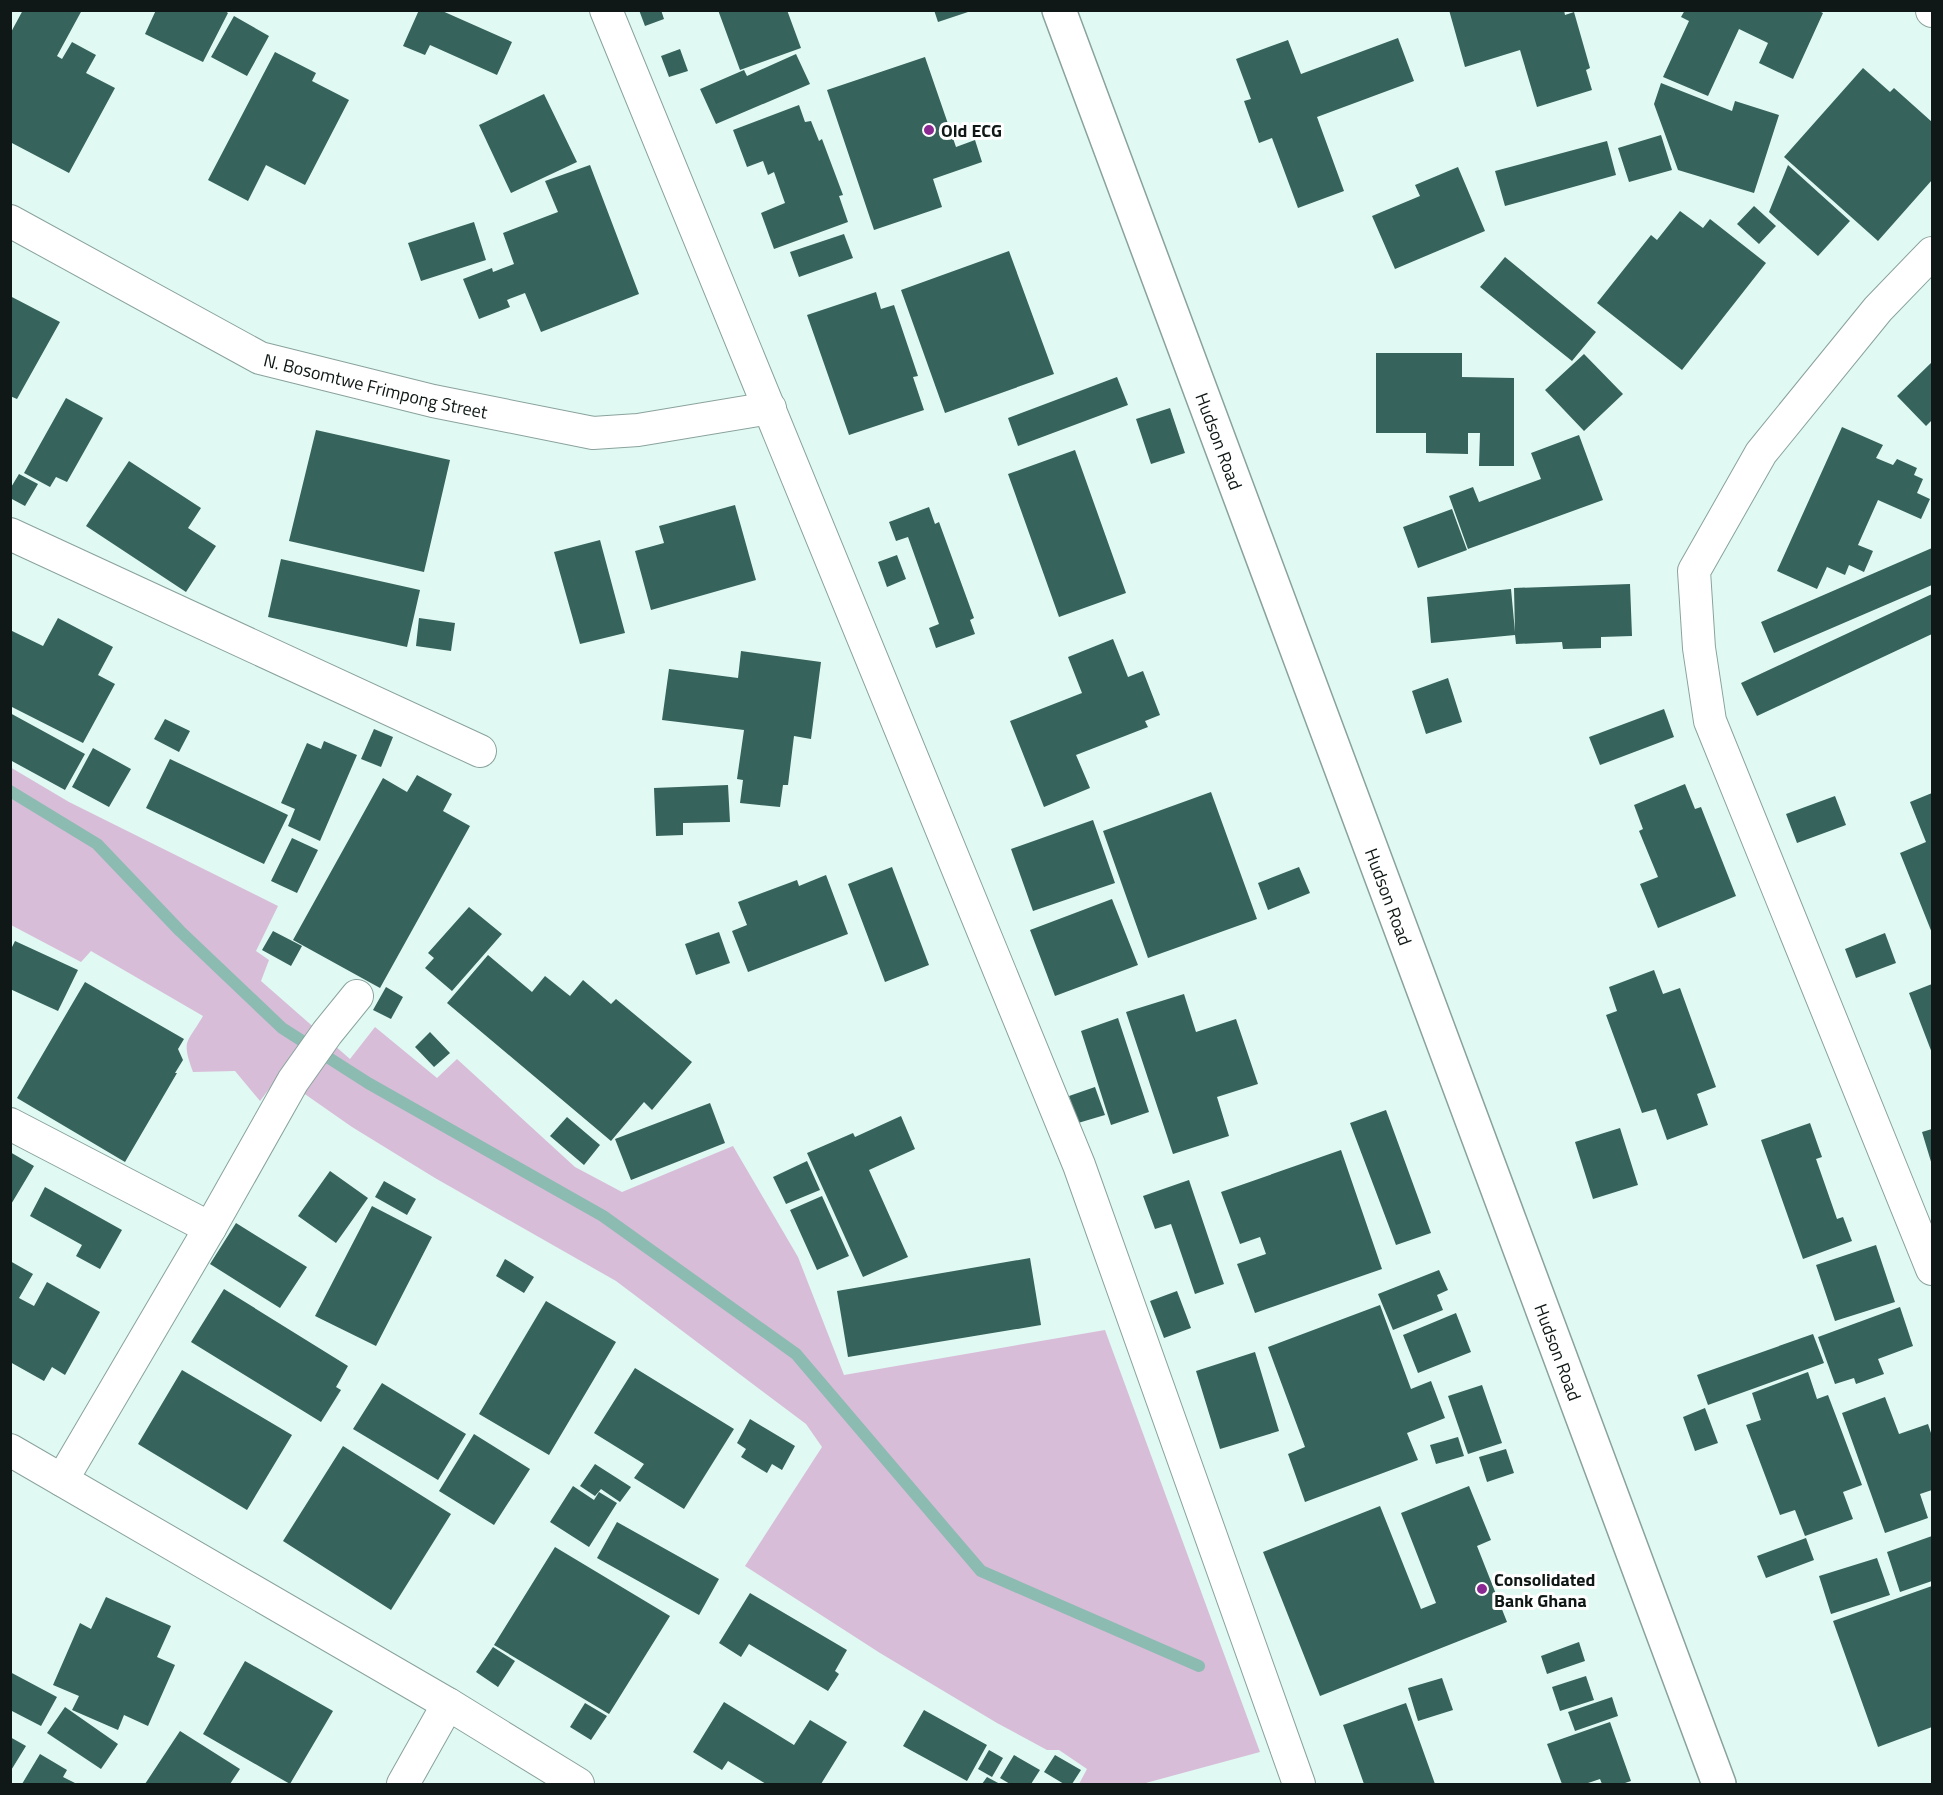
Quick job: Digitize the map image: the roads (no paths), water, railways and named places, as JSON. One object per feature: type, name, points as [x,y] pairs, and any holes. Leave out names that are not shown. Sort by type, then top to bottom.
[{"type":"street","points":[[606,10],[1079,1165],[1299,1785]]},
{"type":"street","name":"Hudson Road","points":[[1059,10],[1719,1785]]},
{"type":"street","name":"N. Bosomtwe Frimpong Street","points":[[10,221],[260,358],[433,401],[593,433],[638,430],[770,408]]},
{"type":"street","points":[[1932,253],[1878,309],[1761,453],[1694,571],[1699,648],[1710,721],[1932,1269]]},
{"type":"street","points":[[10,534],[480,751]]},
{"type":"street","points":[[62,1480],[210,1228],[292,1081],[357,996]]},
{"type":"street","points":[[10,1124],[210,1228]]},
{"type":"street","points":[[10,1450],[448,1704],[578,1785]]},
{"type":"street","points":[[403,1785],[448,1704]]},
{"type":"waterway","points":[[10,791],[97,844],[180,931],[282,1028],[368,1083],[603,1216],[796,1354],[981,1571],[1199,1666]]},
{"type":"place","name":"Old ECG","points":[[929,130]]},
{"type":"place","name":"Consolidated Bank Ghana","points":[[1482,1589]]}]
